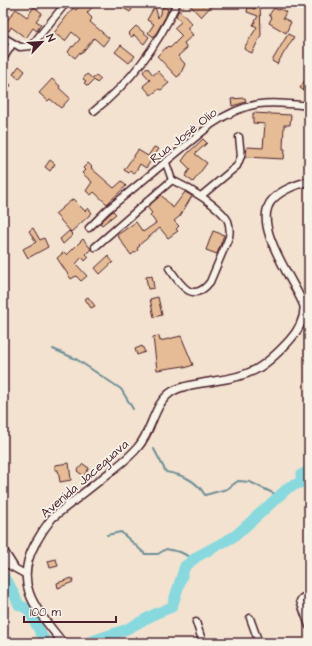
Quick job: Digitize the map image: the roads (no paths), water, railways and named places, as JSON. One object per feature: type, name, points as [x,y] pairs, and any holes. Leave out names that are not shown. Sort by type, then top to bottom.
[{"type":"main road","points":[[305,3],[309,7]]},
{"type":"main road","name":"Avenida Jaceguava","points":[[63,643],[34,604],[27,588],[25,574],[29,557],[44,528],[52,518],[122,463],[139,446],[166,396],[181,387],[190,384],[234,378],[254,371],[273,358],[297,330],[304,318],[304,306],[273,246],[266,222],[266,211],[272,200],[279,193],[288,188],[309,181]]},
{"type":"street","points":[[3,37],[20,47],[31,46],[66,3]]},
{"type":"street","points":[[94,111],[134,74],[163,32],[177,3]]},
{"type":"street","points":[[3,59],[13,43]]},
{"type":"street","name":"Rua José Olio","points":[[89,228],[112,206],[212,124],[232,112],[258,104],[279,103],[309,106]]},
{"type":"street","points":[[202,196],[237,166],[241,156],[239,137]]},
{"type":"street","points":[[166,163],[172,180],[202,196],[224,216],[228,222],[230,230],[229,237],[210,282],[201,291],[188,291],[183,288],[169,268]]},
{"type":"street","points":[[95,247],[172,180]]},
{"type":"street","points":[[3,549],[15,569]]},
{"type":"street","points":[[3,562],[25,574]]},
{"type":"street","points":[[309,595],[302,598],[300,601],[309,626]]},
{"type":"street","points":[[250,618],[259,643]]},
{"type":"street","points":[[196,622],[203,643]]},
{"type":"waterway","points":[[53,349],[76,359],[121,389],[133,409]]},
{"type":"waterway","points":[[154,449],[166,472],[188,479],[198,486],[205,495],[227,489],[238,481],[250,482],[279,496]]},
{"type":"waterway","points":[[86,643],[125,630],[157,613],[172,607],[185,566],[198,556],[235,536],[289,487],[302,482],[301,475],[305,473],[309,479]]},
{"type":"waterway","points":[[107,535],[121,532],[145,554],[158,554],[166,549],[180,552],[194,559]]},
{"type":"waterway","points":[[3,577],[10,586],[19,605],[28,609],[46,643]]}]
